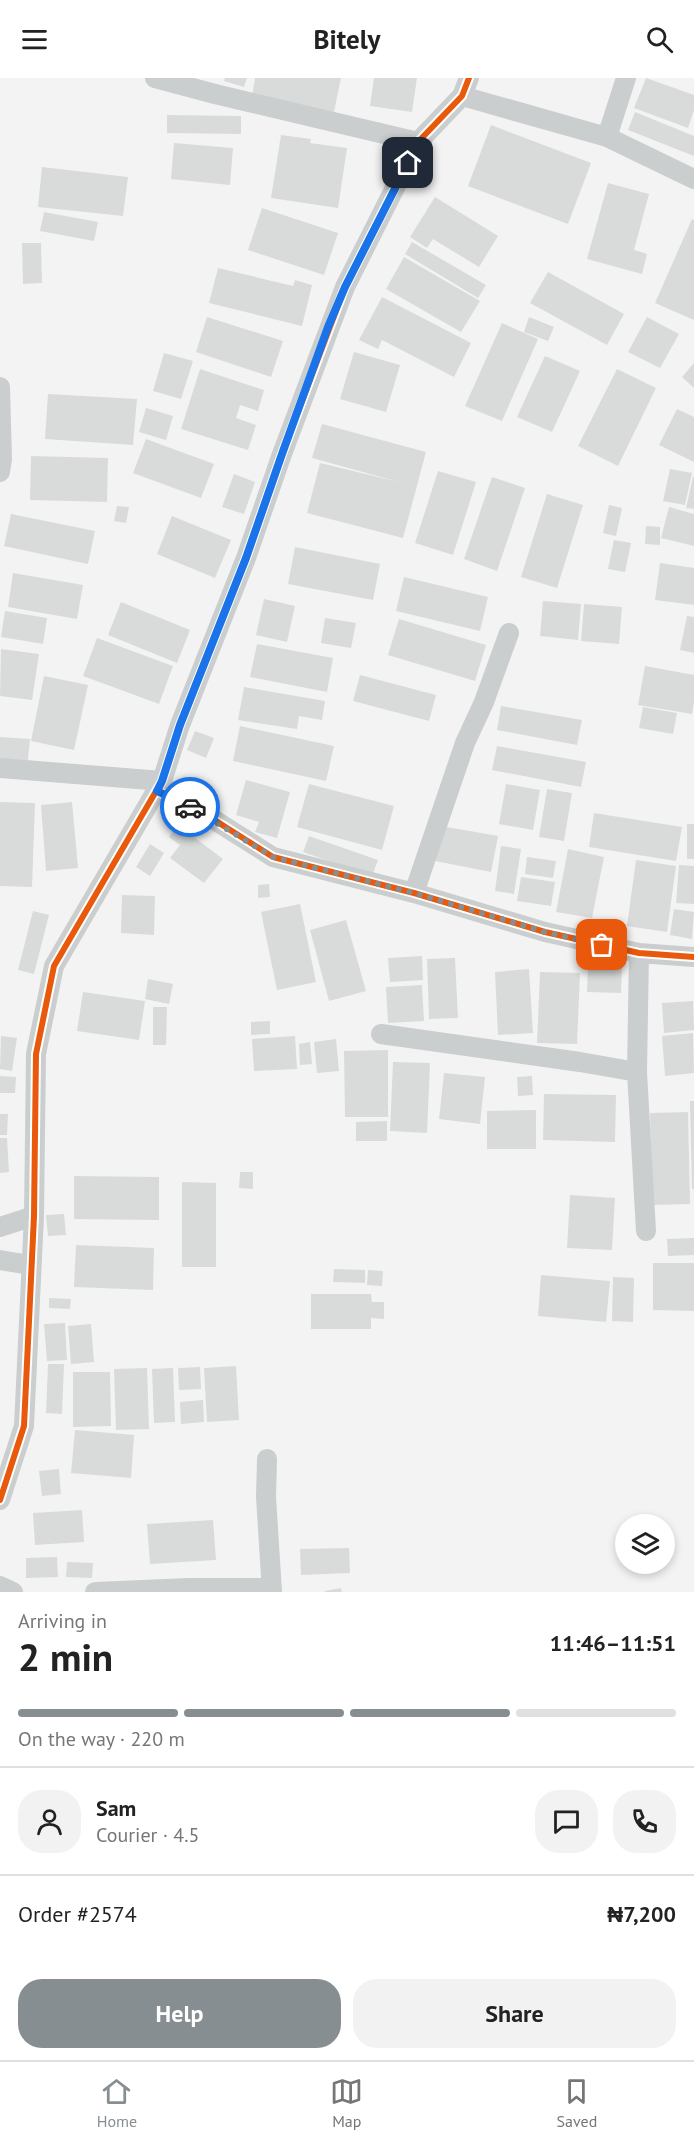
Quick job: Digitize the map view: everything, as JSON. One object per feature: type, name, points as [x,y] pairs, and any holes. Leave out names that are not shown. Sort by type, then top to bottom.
[{"type":"street","points":[[154,78],[418,142]]},
{"type":"street","points":[[607,136],[626,78]]},
{"type":"street","points":[[0,1500],[24,1426],[34,1216],[33,1133],[36,1054],[54,966],[160,786],[180,725],[246,558],[328,327],[345,287],[418,142],[466,87],[607,136],[694,178]]},
{"type":"street","points":[[0,387],[2,459],[0,472]]},
{"type":"street","points":[[414,893],[462,752],[484,702],[509,633]]},
{"type":"street","points":[[0,768],[160,786],[273,857],[414,893],[545,932],[639,953],[694,957]]},
{"type":"street","points":[[639,953],[637,1072],[646,1231]]},
{"type":"street","points":[[381,1034],[637,1072]]},
{"type":"street","points":[[0,1227],[34,1216]]},
{"type":"street","points":[[0,1260],[30,1264]]},
{"type":"street","points":[[95,1592],[189,1588],[272,1590],[266,1497],[267,1459]]},
{"type":"street","points":[[0,1586],[13,1592]]},
{"type":"building","points":[[225,78],[247,78],[244,87],[224,81]]},
{"type":"building","points":[[255,78],[341,78],[334,112],[252,96]]},
{"type":"building","points":[[374,78],[417,78],[412,112],[370,106]]},
{"type":"building","points":[[646,78],[694,95],[694,110],[688,128],[634,108]]},
{"type":"building","points":[[635,112],[694,136],[694,156],[628,130]]},
{"type":"building","points":[[167,115],[241,116],[241,134],[167,133]]},
{"type":"building","points":[[491,125],[591,163],[568,224],[468,186]]},
{"type":"building","points":[[281,135],[311,139],[310,143],[347,148],[338,208],[271,198]]},
{"type":"building","points":[[174,143],[233,148],[230,185],[171,179]]},
{"type":"building","points":[[42,167],[128,177],[123,216],[38,207]]},
{"type":"building","points":[[608,183],[649,194],[634,250],[647,254],[642,274],[587,259]]},
{"type":"building","points":[[435,197],[498,236],[479,267],[433,239],[427,248],[410,237]]},
{"type":"building","points":[[262,208],[338,233],[324,275],[248,250]]},
{"type":"building","points":[[44,212],[98,222],[94,241],[40,231]]},
{"type":"building","points":[[692,219],[694,220],[694,320],[655,303]]},
{"type":"building","points":[[412,242],[486,285],[478,298],[405,254]]},
{"type":"building","points":[[22,243],[41,243],[42,283],[23,284]]},
{"type":"building","points":[[404,257],[480,301],[461,332],[386,289]]},
{"type":"building","points":[[218,268],[293,286],[295,280],[312,285],[302,326],[209,303]]},
{"type":"building","points":[[548,272],[624,314],[607,345],[530,303]]},
{"type":"building","points":[[382,297],[471,343],[454,377],[382,340],[378,349],[359,340]]},
{"type":"building","points":[[207,317],[283,341],[271,377],[196,352]]},
{"type":"building","points":[[529,317],[554,327],[548,341],[524,332]]},
{"type":"building","points":[[647,317],[679,334],[660,368],[628,352]]},
{"type":"building","points":[[502,323],[538,339],[502,421],[465,406]]},
{"type":"building","points":[[354,352],[400,365],[386,412],[340,399]]},
{"type":"building","points":[[164,353],[193,361],[181,399],[153,391]]},
{"type":"building","points":[[545,356],[580,371],[552,432],[517,417]]},
{"type":"building","points":[[694,363],[694,388],[682,377]]},
{"type":"building","points":[[200,369],[264,390],[258,411],[240,405],[236,418],[256,425],[248,450],[181,429]]},
{"type":"building","points":[[617,369],[656,388],[618,466],[578,446]]},
{"type":"building","points":[[48,394],[137,399],[133,445],[45,439]]},
{"type":"building","points":[[146,408],[173,416],[166,440],[139,432]]},
{"type":"building","points":[[677,409],[694,417],[694,462],[659,445]]},
{"type":"building","points":[[322,424],[426,452],[403,538],[307,513],[320,463],[399,482],[312,458]]},
{"type":"building","points":[[146,439],[214,464],[201,498],[133,473]]},
{"type":"building","points":[[31,456],[108,458],[107,502],[30,500]]},
{"type":"building","points":[[670,469],[692,473],[685,505],[663,501]]},
{"type":"building","points":[[438,471],[476,482],[453,555],[415,543]]},
{"type":"building","points":[[234,474],[255,482],[244,514],[222,507]]},
{"type":"building","points":[[492,477],[525,488],[497,571],[464,559]]},
{"type":"building","points":[[694,477],[694,509],[686,508]]},
{"type":"building","points":[[547,494],[583,505],[557,588],[521,577]]},
{"type":"building","points":[[609,505],[622,508],[616,536],[603,533]]},
{"type":"building","points":[[117,506],[129,507],[126,523],[114,521]]},
{"type":"building","points":[[669,507],[694,514],[694,546],[661,538]]},
{"type":"building","points":[[11,514],[95,531],[88,564],[4,546]]},
{"type":"building","points":[[172,516],[231,540],[215,578],[157,554]]},
{"type":"building","points":[[646,526],[660,527],[660,545],[645,544]]},
{"type":"building","points":[[614,540],[631,543],[625,572],[608,569]]},
{"type":"building","points":[[295,547],[380,564],[373,600],[288,584]]},
{"type":"building","points":[[660,563],[694,568],[694,605],[655,600]]},
{"type":"building","points":[[13,573],[83,585],[77,619],[8,607]]},
{"type":"building","points":[[404,577],[488,597],[480,631],[396,611]]},
{"type":"building","points":[[264,599],[295,606],[287,642],[256,635]]},
{"type":"building","points":[[543,601],[581,604],[578,640],[540,636]]},
{"type":"building","points":[[121,602],[190,630],[177,663],[108,635]]},
{"type":"building","points":[[584,604],[622,607],[619,644],[581,641]]},
{"type":"building","points":[[5,611],[47,618],[43,644],[1,637]]},
{"type":"building","points":[[687,616],[694,617],[694,653],[680,650]]},
{"type":"building","points":[[325,618],[356,623],[351,648],[321,643]]},
{"type":"building","points":[[399,619],[486,645],[475,681],[388,655]]},
{"type":"building","points":[[97,638],[173,666],[159,704],[83,676]]},
{"type":"building","points":[[257,644],[333,658],[327,692],[250,677]]},
{"type":"building","points":[[1,649],[39,654],[32,700],[0,696]]},
{"type":"building","points":[[645,666],[694,675],[692,714],[638,705]]},
{"type":"building","points":[[360,675],[436,695],[429,721],[353,701]]},
{"type":"building","points":[[44,676],[88,685],[74,750],[31,741]]},
{"type":"building","points":[[244,687],[325,701],[322,720],[299,716],[297,729],[238,720]]},
{"type":"building","points":[[501,706],[582,720],[577,745],[497,730]]},
{"type":"building","points":[[643,707],[677,713],[673,734],[639,728]]},
{"type":"building","points":[[240,726],[334,746],[326,781],[233,761]]},
{"type":"building","points":[[195,731],[214,738],[206,758],[187,750]]},
{"type":"building","points":[[0,737],[30,739],[27,769],[0,767]]},
{"type":"building","points":[[497,746],[586,762],[581,787],[492,770]]},
{"type":"building","points":[[246,780],[290,792],[277,838],[255,832],[259,822],[236,815]]},
{"type":"building","points":[[309,784],[394,806],[382,850],[297,827]]},
{"type":"building","points":[[506,784],[540,790],[533,830],[499,824]]},
{"type":"building","points":[[547,789],[572,793],[564,841],[539,837]]},
{"type":"building","points":[[0,802],[35,803],[32,887],[0,886]]},
{"type":"building","points":[[72,802],[78,868],[46,871],[41,805]]},
{"type":"building","points":[[594,813],[682,827],[676,861],[589,847]]},
{"type":"building","points":[[687,824],[694,824],[694,859],[687,859]]},
{"type":"building","points":[[178,825],[223,859],[204,883],[170,858],[180,845],[169,837]]},
{"type":"building","points":[[441,826],[498,836],[491,872],[435,861]]},
{"type":"building","points":[[309,836],[378,860],[372,876],[303,852]]},
{"type":"building","points":[[150,844],[164,853],[150,876],[136,867]]},
{"type":"building","points":[[501,846],[521,849],[514,894],[495,891]]},
{"type":"building","points":[[568,849],[604,857],[592,918],[556,912]]},
{"type":"building","points":[[527,857],[556,861],[553,878],[525,874]]},
{"type":"building","points":[[636,860],[676,866],[667,932],[627,926]]},
{"type":"building","points":[[679,865],[694,866],[694,904],[676,903]]},
{"type":"building","points":[[521,877],[555,882],[551,906],[517,901]]},
{"type":"building","points":[[269,884],[270,897],[258,898],[258,885]]},
{"type":"building","points":[[122,895],[155,896],[154,935],[121,933]]},
{"type":"building","points":[[300,904],[316,982],[277,990],[261,912]]},
{"type":"building","points":[[674,909],[694,912],[692,939],[670,935]]},
{"type":"building","points":[[33,911],[49,915],[34,974],[18,970]]},
{"type":"building","points":[[346,920],[366,991],[329,1001],[310,930]]},
{"type":"building","points":[[422,956],[423,980],[390,982],[388,958]]},
{"type":"building","points":[[455,958],[458,1018],[429,1019],[427,959]]},
{"type":"building","points":[[588,966],[622,967],[621,993],[587,992]]},
{"type":"building","points":[[529,969],[533,1033],[498,1035],[495,972]]},
{"type":"building","points":[[540,972],[580,973],[577,1044],[537,1043]]},
{"type":"building","points":[[148,979],[173,984],[169,1004],[145,999]]},
{"type":"building","points":[[422,985],[424,1021],[388,1023],[386,987]]},
{"type":"building","points":[[83,992],[145,1001],[139,1040],[77,1031]]},
{"type":"building","points":[[693,1001],[694,1030],[664,1033],[662,1003]]},
{"type":"building","points":[[153,1007],[167,1007],[166,1045],[153,1045]]},
{"type":"building","points":[[270,1021],[270,1034],[251,1035],[251,1022]]},
{"type":"building","points":[[693,1033],[694,1073],[665,1076],[662,1036]]},
{"type":"building","points":[[1,1036],[17,1038],[12,1071],[0,1069]]},
{"type":"building","points":[[295,1036],[297,1069],[254,1071],[252,1039]]},
{"type":"building","points":[[336,1039],[339,1071],[317,1073],[314,1042]]},
{"type":"building","points":[[310,1042],[312,1064],[300,1065],[299,1044]]},
{"type":"building","points":[[388,1050],[388,1117],[345,1117],[344,1051]]},
{"type":"building","points":[[393,1062],[430,1063],[427,1133],[390,1131]]},
{"type":"building","points":[[444,1073],[485,1077],[480,1124],[439,1119]]},
{"type":"building","points":[[0,1076],[16,1077],[15,1093],[0,1093]]},
{"type":"building","points":[[532,1076],[533,1095],[518,1096],[517,1077]]},
{"type":"building","points":[[544,1094],[616,1095],[615,1142],[543,1140]]},
{"type":"building","points":[[690,1101],[694,1101],[694,1189],[692,1189]]},
{"type":"building","points":[[536,1110],[536,1149],[487,1149],[487,1111]]},
{"type":"building","points":[[688,1112],[690,1204],[652,1205],[650,1113]]},
{"type":"building","points":[[0,1114],[8,1114],[7,1135],[0,1135]]},
{"type":"building","points":[[387,1121],[387,1141],[356,1141],[356,1122]]},
{"type":"building","points":[[0,1138],[7,1138],[9,1172],[0,1173]]},
{"type":"building","points":[[240,1172],[253,1172],[253,1189],[239,1188]]},
{"type":"building","points":[[74,1176],[159,1177],[159,1220],[74,1219]]},
{"type":"building","points":[[182,1182],[216,1183],[216,1267],[182,1267]]},
{"type":"building","points":[[570,1195],[615,1198],[612,1250],[567,1248]]},
{"type":"building","points":[[64,1214],[66,1235],[48,1236],[46,1215]]},
{"type":"building","points":[[694,1238],[694,1255],[668,1256],[667,1239]]},
{"type":"building","points":[[76,1245],[154,1248],[153,1290],[74,1287]]},
{"type":"building","points":[[653,1263],[694,1263],[694,1311],[653,1310]]},
{"type":"building","points":[[334,1269],[365,1270],[365,1283],[333,1282]]},
{"type":"building","points":[[368,1270],[383,1271],[382,1286],[367,1285]]},
{"type":"building","points":[[541,1275],[610,1281],[606,1322],[538,1316]]},
{"type":"building","points":[[613,1277],[634,1278],[633,1322],[612,1321]]},
{"type":"building","points":[[311,1294],[371,1294],[372,1302],[384,1302],[384,1319],[371,1318],[371,1329],[311,1329]]},
{"type":"building","points":[[49,1298],[71,1299],[70,1309],[49,1308]]},
{"type":"building","points":[[65,1323],[67,1360],[47,1361],[44,1324]]},
{"type":"building","points":[[91,1324],[94,1362],[71,1364],[68,1326]]},
{"type":"building","points":[[48,1364],[64,1364],[62,1414],[46,1413]]},
{"type":"building","points":[[236,1366],[239,1420],[207,1422],[204,1368]]},
{"type":"building","points":[[200,1367],[201,1389],[179,1390],[178,1368]]},
{"type":"building","points":[[147,1368],[149,1429],[116,1430],[114,1369]]},
{"type":"building","points":[[173,1368],[175,1422],[154,1423],[152,1369]]},
{"type":"building","points":[[73,1372],[110,1372],[111,1426],[73,1427]]},
{"type":"building","points":[[203,1400],[204,1422],[181,1424],[180,1402]]},
{"type":"building","points":[[75,1430],[134,1435],[131,1478],[71,1473]]},
{"type":"building","points":[[59,1469],[61,1494],[42,1496],[39,1471]]},
{"type":"building","points":[[82,1510],[84,1542],[35,1545],[33,1513]]},
{"type":"building","points":[[213,1520],[216,1560],[150,1564],[147,1524]]},
{"type":"building","points":[[349,1548],[350,1573],[301,1575],[300,1549]]},
{"type":"building","points":[[57,1557],[58,1577],[26,1578],[26,1558]]},
{"type":"building","points":[[67,1562],[93,1563],[92,1578],[66,1577]]},
{"type":"building","points":[[341,1588],[342,1592],[325,1592],[325,1591]]},
{"type":"cycle path","points":[[0,1500],[24,1426],[34,1216],[36,1054],[54,966],[162,781],[180,725],[246,558],[282,454],[345,287],[418,142],[462,96],[469,78]]},
{"type":"cycle path","points":[[157,791],[208,816],[273,857],[414,893],[545,932],[639,953],[694,957]]},
{"type":"way so far","points":[[190,807],[273,857],[414,893],[545,932],[602,945]]},
{"type":"route","points":[[190,807],[157,791],[180,725],[246,558],[328,327],[345,287],[408,163]]}]
